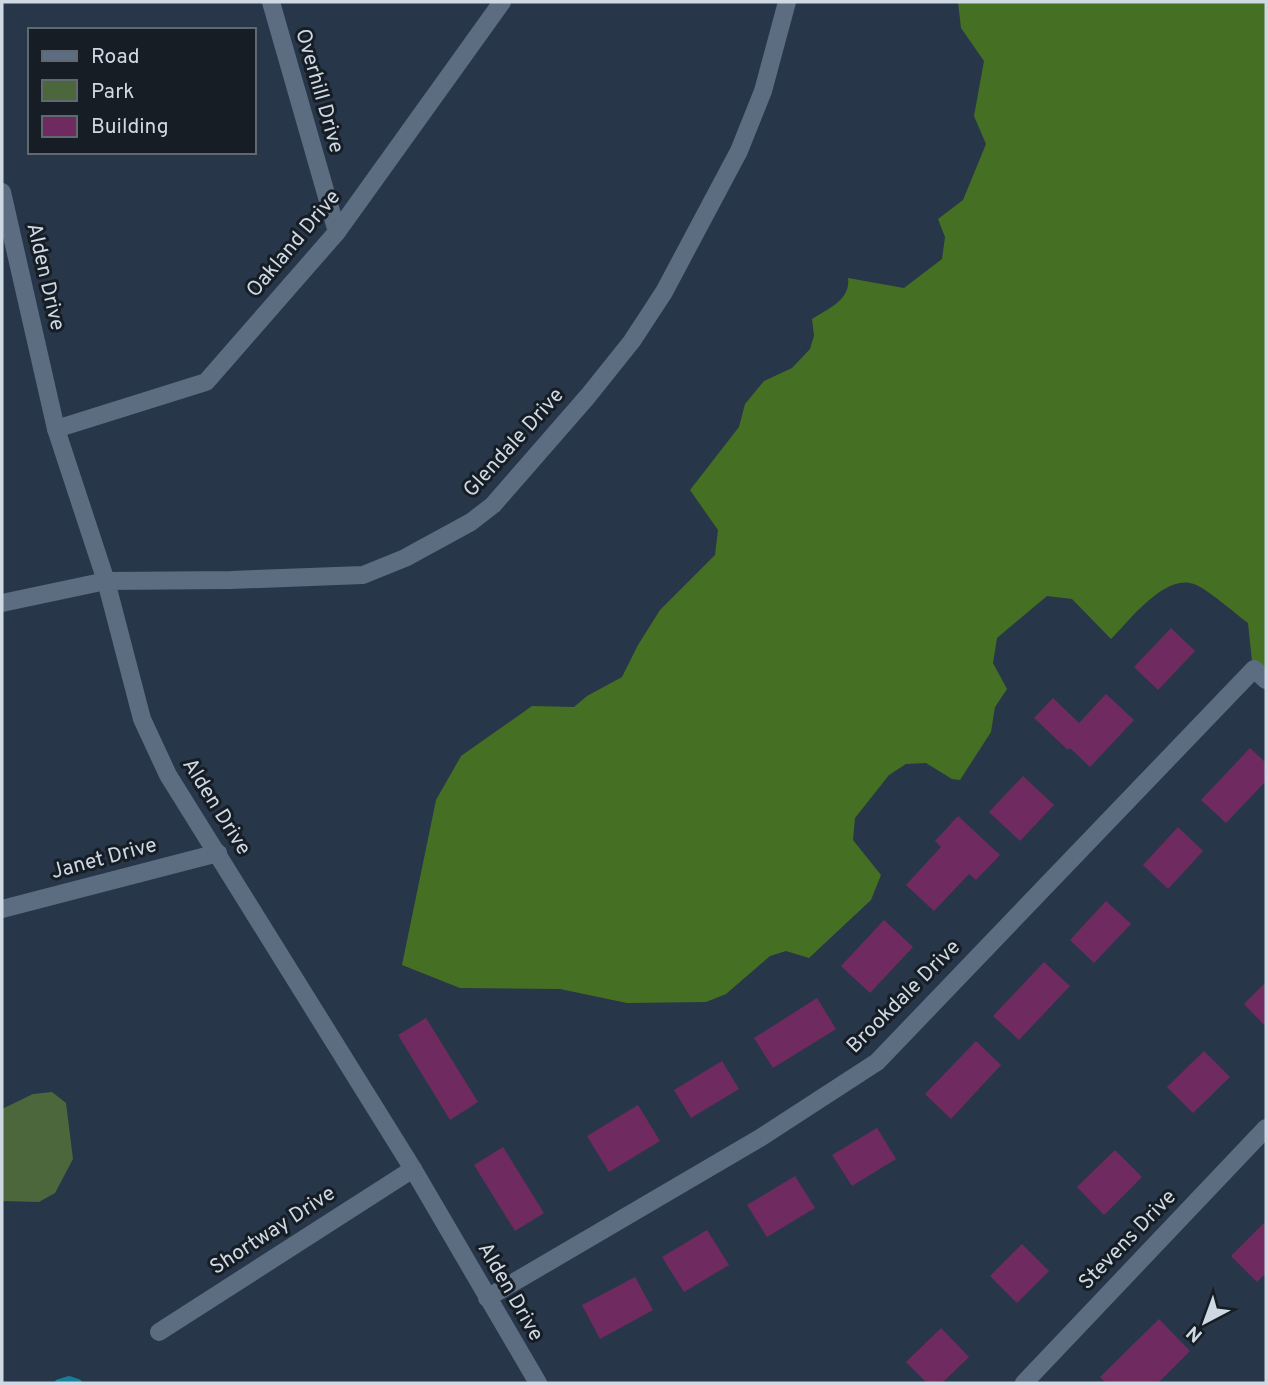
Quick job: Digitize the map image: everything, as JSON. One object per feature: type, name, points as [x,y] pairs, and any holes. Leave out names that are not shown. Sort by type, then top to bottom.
[{"type":"street","name":"Overhill Drive","points":[[271,2],[337,232]]},
{"type":"street","name":"Oakland Drive","points":[[56,429],[206,382],[337,232],[502,2]]},
{"type":"street","name":"Glendale Drive","points":[[2,603],[106,581],[363,575],[440,541],[471,522],[493,505],[588,396],[632,341],[664,292],[739,151],[763,91],[787,2]]},
{"type":"street","name":"Alden Drive","points":[[2,192],[56,429],[106,581],[142,719],[168,775],[412,1169],[538,1383]]},
{"type":"street","name":"Brookdale Drive","points":[[487,1298],[760,1138],[877,1062],[1260,674]]},
{"type":"street","name":"Janet Drive","points":[[2,909],[218,853]]},
{"type":"street","name":"Stevens Drive","points":[[1024,1383],[1266,1128]]},
{"type":"street","name":"Shortway Drive","points":[[159,1332],[412,1169]]},
{"type":"green space","points":[[958,2],[1266,2],[1266,667],[1260,674],[1253,671],[1248,623],[1194,584],[1183,582],[1160,592],[1111,639],[1072,599],[1047,596],[997,638],[993,663],[1007,689],[995,707],[991,732],[960,780],[952,779],[926,763],[906,764],[889,775],[855,818],[853,840],[881,875],[871,900],[809,958],[786,951],[770,956],[726,994],[706,1002],[627,1003],[560,989],[460,988],[402,965],[436,800],[461,756],[532,706],[574,707],[587,696],[622,677],[660,610],[715,555],[718,530],[690,490],[739,427],[745,404],[764,381],[792,368],[810,349],[814,336],[812,319],[842,298],[848,286],[848,278],[904,288],[942,259],[945,237],[938,219],[963,200],[986,144],[974,116],[984,61],[961,28]]},
{"type":"green space","points":[[52,1092],[66,1103],[73,1159],[55,1193],[39,1202],[2,1201],[2,1109],[33,1094]]},
{"type":"building","points":[[1171,628],[1195,651],[1158,690],[1134,667]]},
{"type":"building","points":[[1106,694],[1134,720],[1090,767],[1034,718],[1053,698],[1079,723]]},
{"type":"building","points":[[1250,748],[1266,763],[1266,781],[1226,823],[1201,800]]},
{"type":"building","points":[[1023,776],[1054,805],[1020,841],[989,812]]},
{"type":"building","points":[[958,816],[1000,855],[976,880],[969,874],[934,911],[906,885],[941,847],[935,841]]},
{"type":"building","points":[[1178,827],[1203,851],[1168,889],[1143,865]]},
{"type":"building","points":[[1106,901],[1131,924],[1094,963],[1070,940]]},
{"type":"building","points":[[884,920],[913,947],[870,993],[841,966]]},
{"type":"building","points":[[1044,962],[1070,986],[1019,1040],[993,1016]]},
{"type":"building","points":[[1266,982],[1266,1027],[1244,1004]]},
{"type":"building","points":[[817,998],[836,1029],[773,1068],[754,1038]]},
{"type":"building","points":[[426,1018],[478,1102],[450,1120],[398,1035]]},
{"type":"building","points":[[976,1041],[1001,1065],[951,1119],[925,1094]]},
{"type":"building","points":[[1204,1051],[1230,1077],[1193,1113],[1167,1087]]},
{"type":"building","points":[[722,1061],[739,1089],[691,1118],[674,1090]]},
{"type":"building","points":[[638,1105],[660,1141],[609,1172],[587,1136]]},
{"type":"building","points":[[877,1128],[896,1159],[852,1186],[832,1155]]},
{"type":"building","points":[[503,1147],[544,1213],[515,1231],[474,1165]]},
{"type":"building","points":[[1115,1150],[1142,1177],[1104,1215],[1077,1187]]},
{"type":"building","points":[[795,1176],[815,1208],[767,1237],[747,1205]]},
{"type":"building","points":[[1266,1221],[1266,1273],[1257,1282],[1231,1256]]},
{"type":"building","points":[[707,1230],[729,1265],[684,1292],[662,1257]]},
{"type":"building","points":[[1022,1244],[1049,1271],[1017,1303],[990,1276]]},
{"type":"building","points":[[635,1277],[653,1310],[600,1339],[582,1305]]},
{"type":"building","points":[[1159,1319],[1190,1351],[1158,1383],[1106,1383],[1100,1377]]},
{"type":"building","points":[[941,1328],[969,1357],[942,1383],[927,1383],[906,1362]]},
{"type":"waterway","points":[[59,1383],[69,1380],[78,1383]]}]
